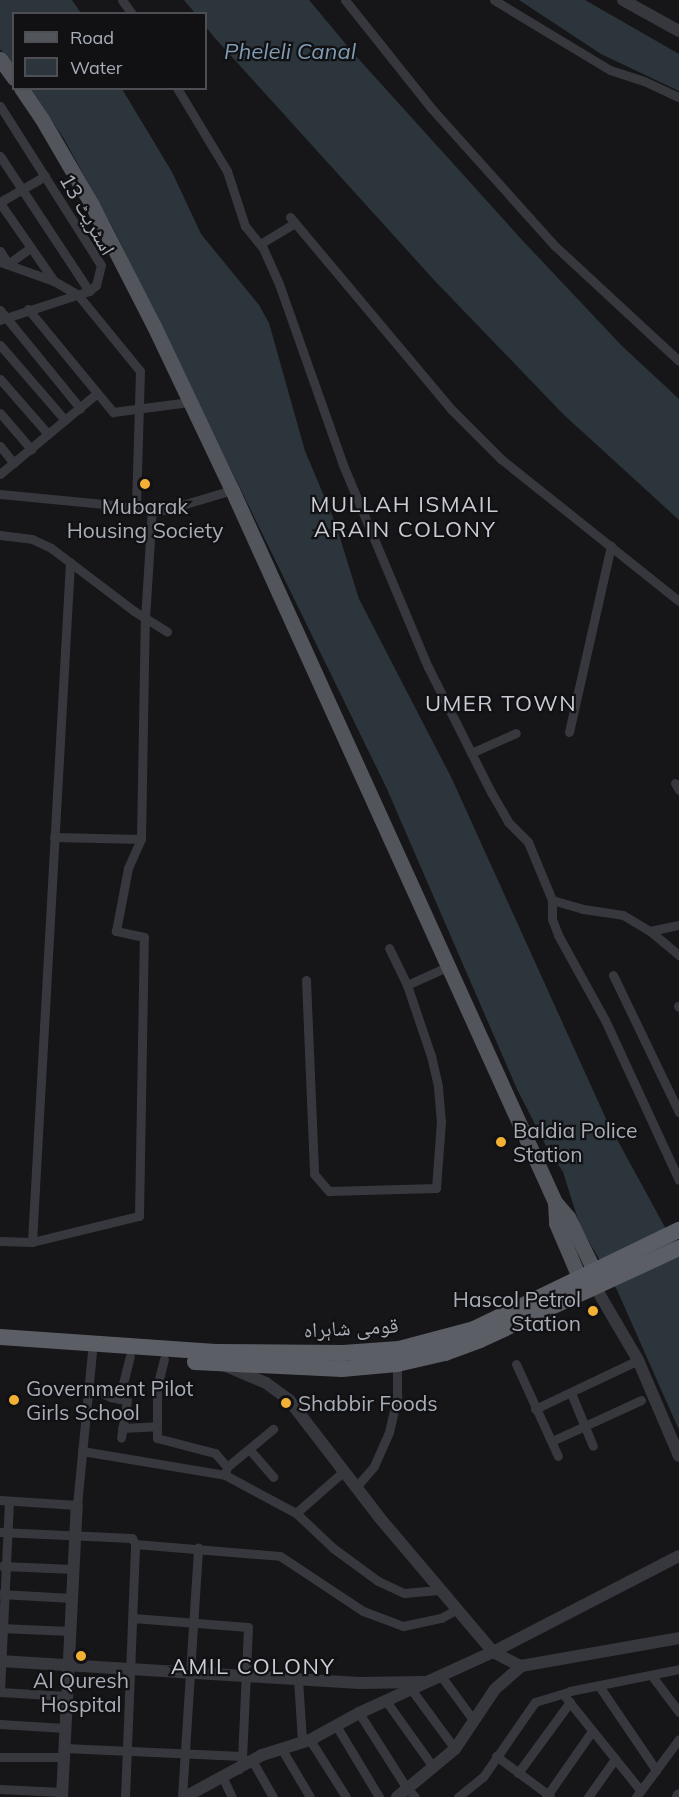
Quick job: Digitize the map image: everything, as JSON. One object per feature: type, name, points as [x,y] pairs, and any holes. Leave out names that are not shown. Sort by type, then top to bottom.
[{"type":"highway","name":"قومی شاہراہ","points":[[0,1346],[219,1364],[342,1370],[397,1364],[445,1353],[679,1230]]},
{"type":"highway","name":"قومی شاہراہ","points":[[593,1276],[679,1248]]},
{"type":"highway","name":"قومی شاہراہ","points":[[0,1337],[215,1352],[343,1353],[399,1349],[477,1335]]},
{"type":"main road","points":[[0,59],[12,75]]},
{"type":"main road","points":[[22,90],[92,205],[232,490],[555,1202],[556,1223],[593,1276]]},
{"type":"street","points":[[345,0],[432,109],[555,246],[679,361]]},
{"type":"street","points":[[494,0],[610,70],[644,81],[679,97]]},
{"type":"street","points":[[627,1],[679,31]]},
{"type":"street","points":[[178,90],[227,171],[245,226],[260,244],[279,284],[343,465],[428,667],[508,822],[528,842],[552,900],[552,919],[558,935],[605,1020],[679,1180]]},
{"type":"street","name":"اسٹریٹ 13","points":[[0,106],[101,265],[96,285],[89,291]]},
{"type":"street","points":[[0,156],[89,291],[2,316],[80,408]]},
{"type":"street","points":[[45,176],[0,203],[54,281]]},
{"type":"street","points":[[260,244],[293,220],[451,409],[501,459],[679,601]]},
{"type":"street","points":[[4,263],[30,248]]},
{"type":"street","points":[[0,251],[4,263]]},
{"type":"street","points":[[4,263],[54,281],[78,295],[140,371],[136,507]]},
{"type":"street","points":[[28,309],[113,412],[189,402]]},
{"type":"street","points":[[0,345],[65,420]]},
{"type":"street","points":[[0,379],[48,434]]},
{"type":"street","points":[[0,474],[96,394]]},
{"type":"street","points":[[0,413],[31,449]]},
{"type":"street","points":[[0,446],[15,462]]},
{"type":"street","points":[[0,494],[165,510],[232,490]]},
{"type":"street","points":[[0,1241],[32,1242],[139,1216],[144,937],[116,931],[128,868],[141,839],[145,619],[152,508]]},
{"type":"street","points":[[0,535],[32,539],[51,548],[145,619],[167,632]]},
{"type":"street","points":[[569,732],[611,546]]},
{"type":"street","points":[[32,1242],[70,562]]},
{"type":"street","points":[[471,753],[516,733]]},
{"type":"street","points":[[54,837],[141,839]]},
{"type":"street","points":[[552,900],[582,909],[623,915],[650,931],[679,955]]},
{"type":"street","points":[[650,931],[679,925]]},
{"type":"street","points":[[306,980],[314,1174],[329,1191],[436,1188],[441,1122],[438,1086],[431,1056],[407,985],[389,948]]},
{"type":"street","points":[[407,985],[447,967]]},
{"type":"street","points":[[613,975],[679,1112]]},
{"type":"street","points":[[593,1276],[638,1360],[679,1456]]},
{"type":"street","points":[[0,1789],[62,1794],[77,1505],[92,1353]]},
{"type":"street","points":[[119,1399],[130,1356]]},
{"type":"street","points":[[164,1359],[157,1388],[158,1438],[215,1453],[226,1471]]},
{"type":"street","points":[[535,1409],[638,1360]]},
{"type":"street","points":[[219,1364],[266,1383],[290,1400],[344,1471],[493,1652],[521,1666]]},
{"type":"street","points":[[357,1487],[374,1466],[389,1432],[396,1396],[397,1364]]},
{"type":"street","points":[[516,1364],[558,1456]]},
{"type":"street","points":[[88,1387],[127,1400],[121,1433],[158,1426]]},
{"type":"street","points":[[571,1393],[593,1446]]},
{"type":"street","points":[[552,1442],[641,1400]]},
{"type":"street","points":[[226,1471],[273,1429]]},
{"type":"street","points":[[249,1449],[273,1477]]},
{"type":"street","points":[[82,1451],[226,1471],[296,1513],[333,1548],[378,1581],[404,1593],[441,1590]]},
{"type":"street","points":[[296,1513],[344,1471]]},
{"type":"street","points":[[67,1696],[0,1692],[4,1500],[77,1505]]},
{"type":"street","points":[[4,1532],[132,1539],[135,1544],[125,1797]]},
{"type":"street","points":[[135,1544],[280,1556],[363,1611],[403,1626],[441,1618],[457,1609]]},
{"type":"street","points":[[198,1548],[184,1754],[184,1797],[245,1762],[336,1727],[359,1713],[493,1652],[679,1556]]},
{"type":"street","points":[[3,1566],[74,1569]]},
{"type":"street","points":[[2,1595],[72,1598]]},
{"type":"street","points":[[133,1618],[248,1627],[245,1762],[273,1797]]},
{"type":"street","points":[[2,1628],[70,1631]]},
{"type":"street","points":[[397,1797],[406,1787],[455,1749],[495,1689],[521,1666],[679,1638]]},
{"type":"street","points":[[1,1661],[298,1680],[359,1683],[427,1682]]},
{"type":"street","points":[[458,1797],[483,1777],[535,1702],[679,1669]]},
{"type":"street","points":[[441,1676],[474,1721]]},
{"type":"street","points":[[652,1676],[679,1712]]},
{"type":"street","points":[[298,1680],[306,1740],[346,1797]]},
{"type":"street","points":[[599,1686],[656,1770]]},
{"type":"street","points":[[411,1689],[455,1749]]},
{"type":"street","points":[[563,1694],[615,1759],[639,1794],[679,1739]]},
{"type":"street","points":[[386,1701],[433,1767]]},
{"type":"street","points":[[518,1773],[570,1702]]},
{"type":"street","points":[[359,1713],[406,1787],[416,1797]]},
{"type":"street","points":[[0,1724],[65,1728]]},
{"type":"street","points":[[336,1727],[379,1797]]},
{"type":"street","points":[[496,1756],[548,1796],[592,1731]]},
{"type":"street","points":[[281,1748],[310,1797]]},
{"type":"street","points":[[0,1757],[128,1751],[184,1754],[245,1762]]},
{"type":"street","points":[[588,1797],[615,1759]]},
{"type":"street","points":[[222,1776],[232,1797]]},
{"type":"water","points":[[0,0],[72,0],[80,12],[12,12],[12,65],[0,49]]},
{"type":"water","name":"Pheleli Canal","points":[[184,0],[309,0],[355,55],[523,241],[622,346],[679,399],[679,520],[563,414],[434,280],[214,37],[207,28],[207,12],[194,12]]},
{"type":"water","points":[[519,0],[585,0],[679,54],[679,91],[601,54]]},
{"type":"water","points":[[32,90],[123,90],[172,172],[201,234],[259,305],[269,323],[305,451],[335,522],[359,599],[452,779],[607,1121],[679,1253],[679,1430],[617,1290],[580,1226],[563,1172],[545,1144],[517,1089],[387,789],[114,230],[64,139]]},
{"type":"place","name":"Mubarak Housing Society","points":[[145,484]]},
{"type":"place","name":"Baldia Police Station","points":[[501,1142]]},
{"type":"place","name":"Hascol Petrol Station","points":[[593,1311]]},
{"type":"place","name":"Government Pilot Girls School","points":[[14,1400]]},
{"type":"place","name":"Shabbir Foods","points":[[286,1403]]},
{"type":"place","name":"Al Quresh Hospital","points":[[81,1656]]},
{"type":"district","name":"MULLAH ISMAIL ARAIN COLONY","points":[[405,516]]},
{"type":"district","name":"UMER TOWN","points":[[501,704]]},
{"type":"district","name":"AMIL COLONY","points":[[253,1667]]}]
